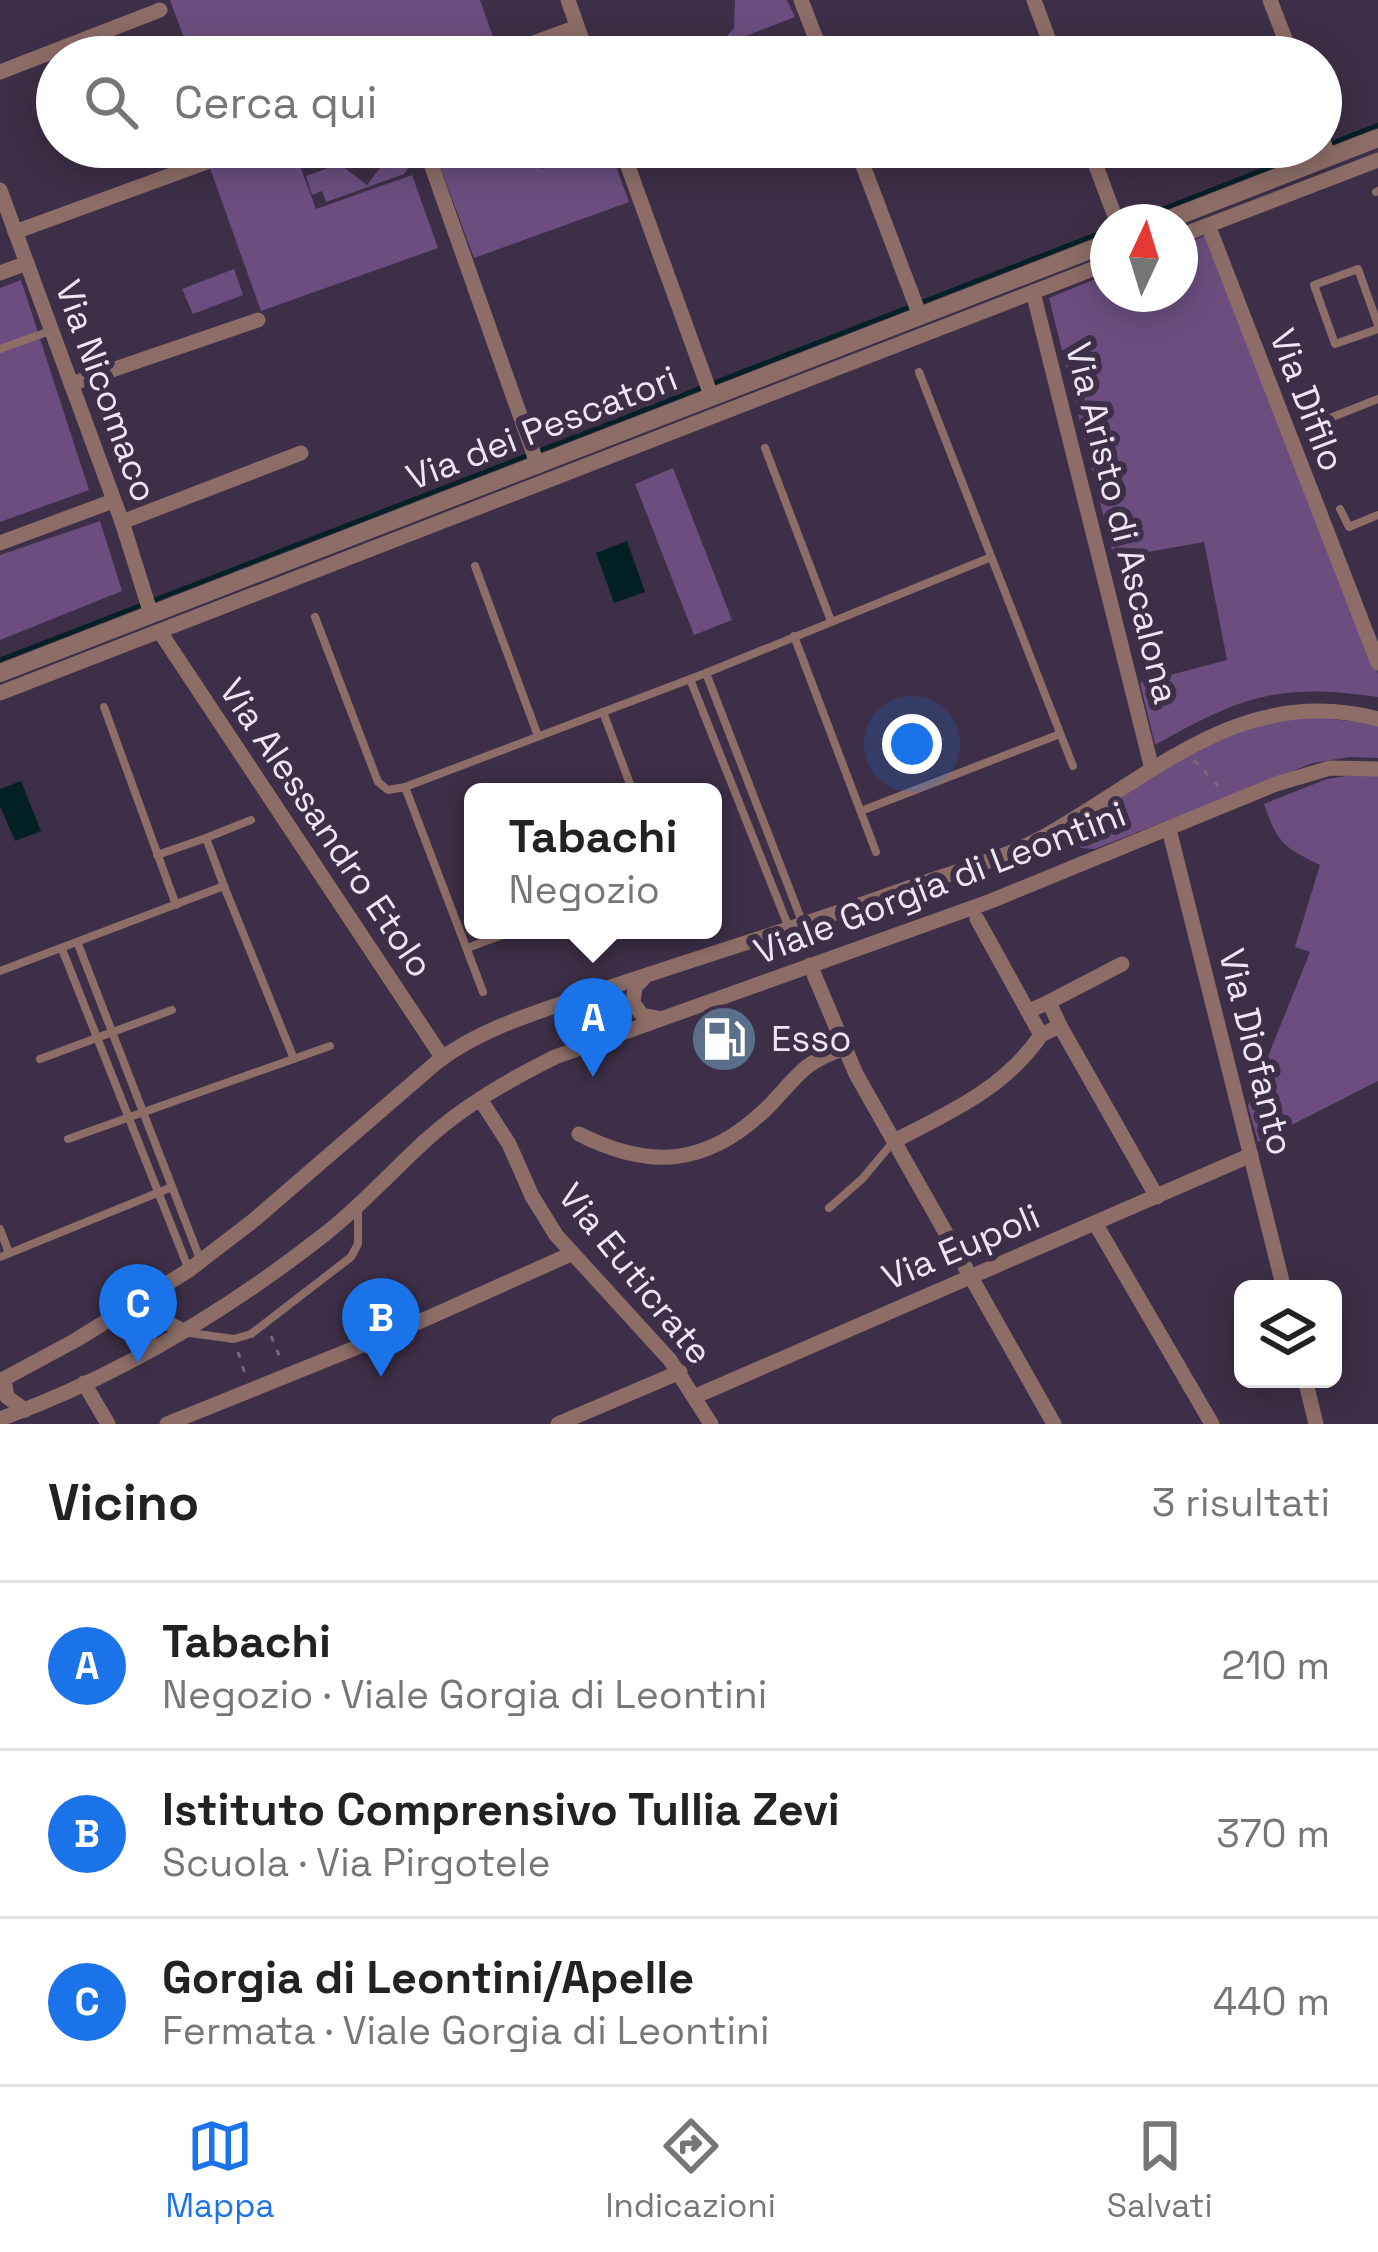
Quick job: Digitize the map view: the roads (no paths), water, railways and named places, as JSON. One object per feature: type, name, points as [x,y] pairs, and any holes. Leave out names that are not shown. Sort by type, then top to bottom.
[{"type":"street","points":[[568,0],[581,36]]},
{"type":"street","points":[[802,0],[815,36]]},
{"type":"street","points":[[1034,0],[1047,36]]},
{"type":"street","points":[[1270,0],[1284,36]]},
{"type":"street","points":[[92,36],[160,10]]},
{"type":"street","points":[[553,36],[578,27]]},
{"type":"street","points":[[0,71],[36,57]]},
{"type":"street","points":[[1342,143],[1378,138]]},
{"type":"street","points":[[1198,229],[1378,160]]},
{"type":"street","points":[[15,232],[190,168]]},
{"type":"street","points":[[432,168],[535,457]]},
{"type":"street","points":[[629,168],[709,389]]},
{"type":"street","points":[[864,168],[915,305]]},
{"type":"street","points":[[1097,168],[1110,204]]},
{"type":"street","points":[[1198,205],[1276,168]]},
{"type":"street","name":"Via Nicomaco","points":[[0,190],[151,613]]},
{"type":"street","name":"Via Difilo","points":[[1208,225],[1378,663]]},
{"type":"street","name":"Via dei Pescatori","points":[[0,674],[915,305],[1090,249]]},
{"type":"street","points":[[0,273],[27,263]]},
{"type":"street","name":"Via dei Pescatori","points":[[0,693],[151,613],[1090,270]]},
{"type":"street","name":"Via Aristo di Ascalona","points":[[1033,292],[1152,769]]},
{"type":"street","points":[[71,384],[258,320]]},
{"type":"street","points":[[122,522],[301,453]]},
{"type":"street","points":[[0,543],[113,501]]},
{"type":"street","name":"Via Alessandro Etolo","points":[[151,613],[442,1057]]},
{"type":"street","name":"Viale Gorgia di Leontini","points":[[2,1380],[195,1266],[442,1057],[506,1025],[1020,848],[1233,725],[1285,711],[1328,711],[1378,719]]},
{"type":"street","name":"Viale Gorgia di Leontini","points":[[0,1419],[150,1350],[265,1279],[358,1204],[425,1140],[480,1099],[555,1057],[991,901],[1319,770],[1378,769]]},
{"type":"street","name":"Via Diofanto","points":[[1169,829],[1282,1280]]},
{"type":"street","points":[[977,919],[1041,1035]]},
{"type":"street","points":[[1029,1012],[1122,964]]},
{"type":"street","points":[[810,965],[845,1048],[894,1141],[1054,1424]]},
{"type":"street","points":[[650,974],[635,987],[633,1003],[646,1017],[663,1018]]},
{"type":"street","points":[[595,993],[614,994],[626,1008],[625,1022],[611,1035]]},
{"type":"street","points":[[1049,1002],[1157,1197]]},
{"type":"street","points":[[894,1141],[981,1095],[1025,1058],[1041,1035],[1060,1026]]},
{"type":"street","points":[[579,1134],[643,1158],[708,1150],[764,1111],[814,1059],[845,1048]]},
{"type":"street","name":"Via Euticrate","points":[[480,1099],[515,1156],[537,1205],[571,1254],[628,1310],[680,1372],[711,1424]]},
{"type":"street","name":"Via Eupoli","points":[[696,1396],[1251,1155]]},
{"type":"street","points":[[1095,1223],[1212,1424]]},
{"type":"street","points":[[167,1424],[571,1254]]},
{"type":"street","points":[[153,1294],[164,1321],[183,1331]]},
{"type":"street","points":[[132,1306],[148,1326],[150,1350]]},
{"type":"street","points":[[558,1424],[680,1372]]},
{"type":"street","points":[[2,1380],[7,1397],[25,1410]]},
{"type":"street","points":[[84,1383],[108,1424]]},
{"type":"street","points":[[1307,1388],[1316,1424]]},
{"type":"lane","points":[[1358,269],[1374,303],[1378,327],[1335,344],[1314,285],[1358,269]]},
{"type":"lane","points":[[0,349],[52,331]]},
{"type":"lane","points":[[920,372],[1072,766]]},
{"type":"lane","points":[[1325,420],[1378,399]]},
{"type":"lane","points":[[765,448],[831,621]]},
{"type":"lane","points":[[1340,509],[1348,527],[1378,515]]},
{"type":"lane","points":[[315,617],[377,782],[388,790],[405,788],[706,673],[989,558]]},
{"type":"lane","points":[[475,566],[538,736]]},
{"type":"lane","points":[[794,636],[876,852]]},
{"type":"lane","points":[[706,673],[773,846],[797,928]]},
{"type":"lane","points":[[689,679],[758,851],[797,928]]},
{"type":"lane","points":[[104,707],[176,904]]},
{"type":"lane","points":[[603,712],[630,783]]},
{"type":"lane","points":[[712,734],[727,728]]},
{"type":"lane","points":[[861,811],[1060,734]]},
{"type":"lane","points":[[405,788],[483,992]]},
{"type":"lane","points":[[736,794],[751,788]]},
{"type":"lane","points":[[157,855],[251,820]]},
{"type":"lane","points":[[206,838],[294,1059]]},
{"type":"lane","points":[[758,851],[773,846]]},
{"type":"lane","points":[[0,971],[224,886]]},
{"type":"lane","points":[[467,948],[492,939]]},
{"type":"lane","points":[[78,944],[172,1187],[195,1266]]},
{"type":"lane","points":[[62,950],[158,1194],[195,1266]]},
{"type":"lane","points":[[40,1059],[172,1010]]},
{"type":"lane","points":[[68,1139],[330,1046]]},
{"type":"lane","points":[[829,1208],[894,1141]]},
{"type":"lane","points":[[0,1229],[5,1255],[172,1187]]},
{"type":"lane","points":[[183,1331],[234,1339],[251,1334],[351,1257],[358,1244],[358,1204]]},
{"type":"waterway","points":[[1342,139],[1378,125]]},
{"type":"waterway","points":[[1175,204],[1268,168]]},
{"type":"waterway","points":[[0,660],[1090,237]]},
{"type":"place","name":"Esso","points":[[724,1039]]},
{"type":"place","name":"Tabachi","points":[[593,1077]]},
{"type":"place","name":"Gorgia di Leontini/Apelle","points":[[138,1363]]},
{"type":"place","name":"Istituto Comprensivo Tullia Zevi","points":[[381,1377]]}]
